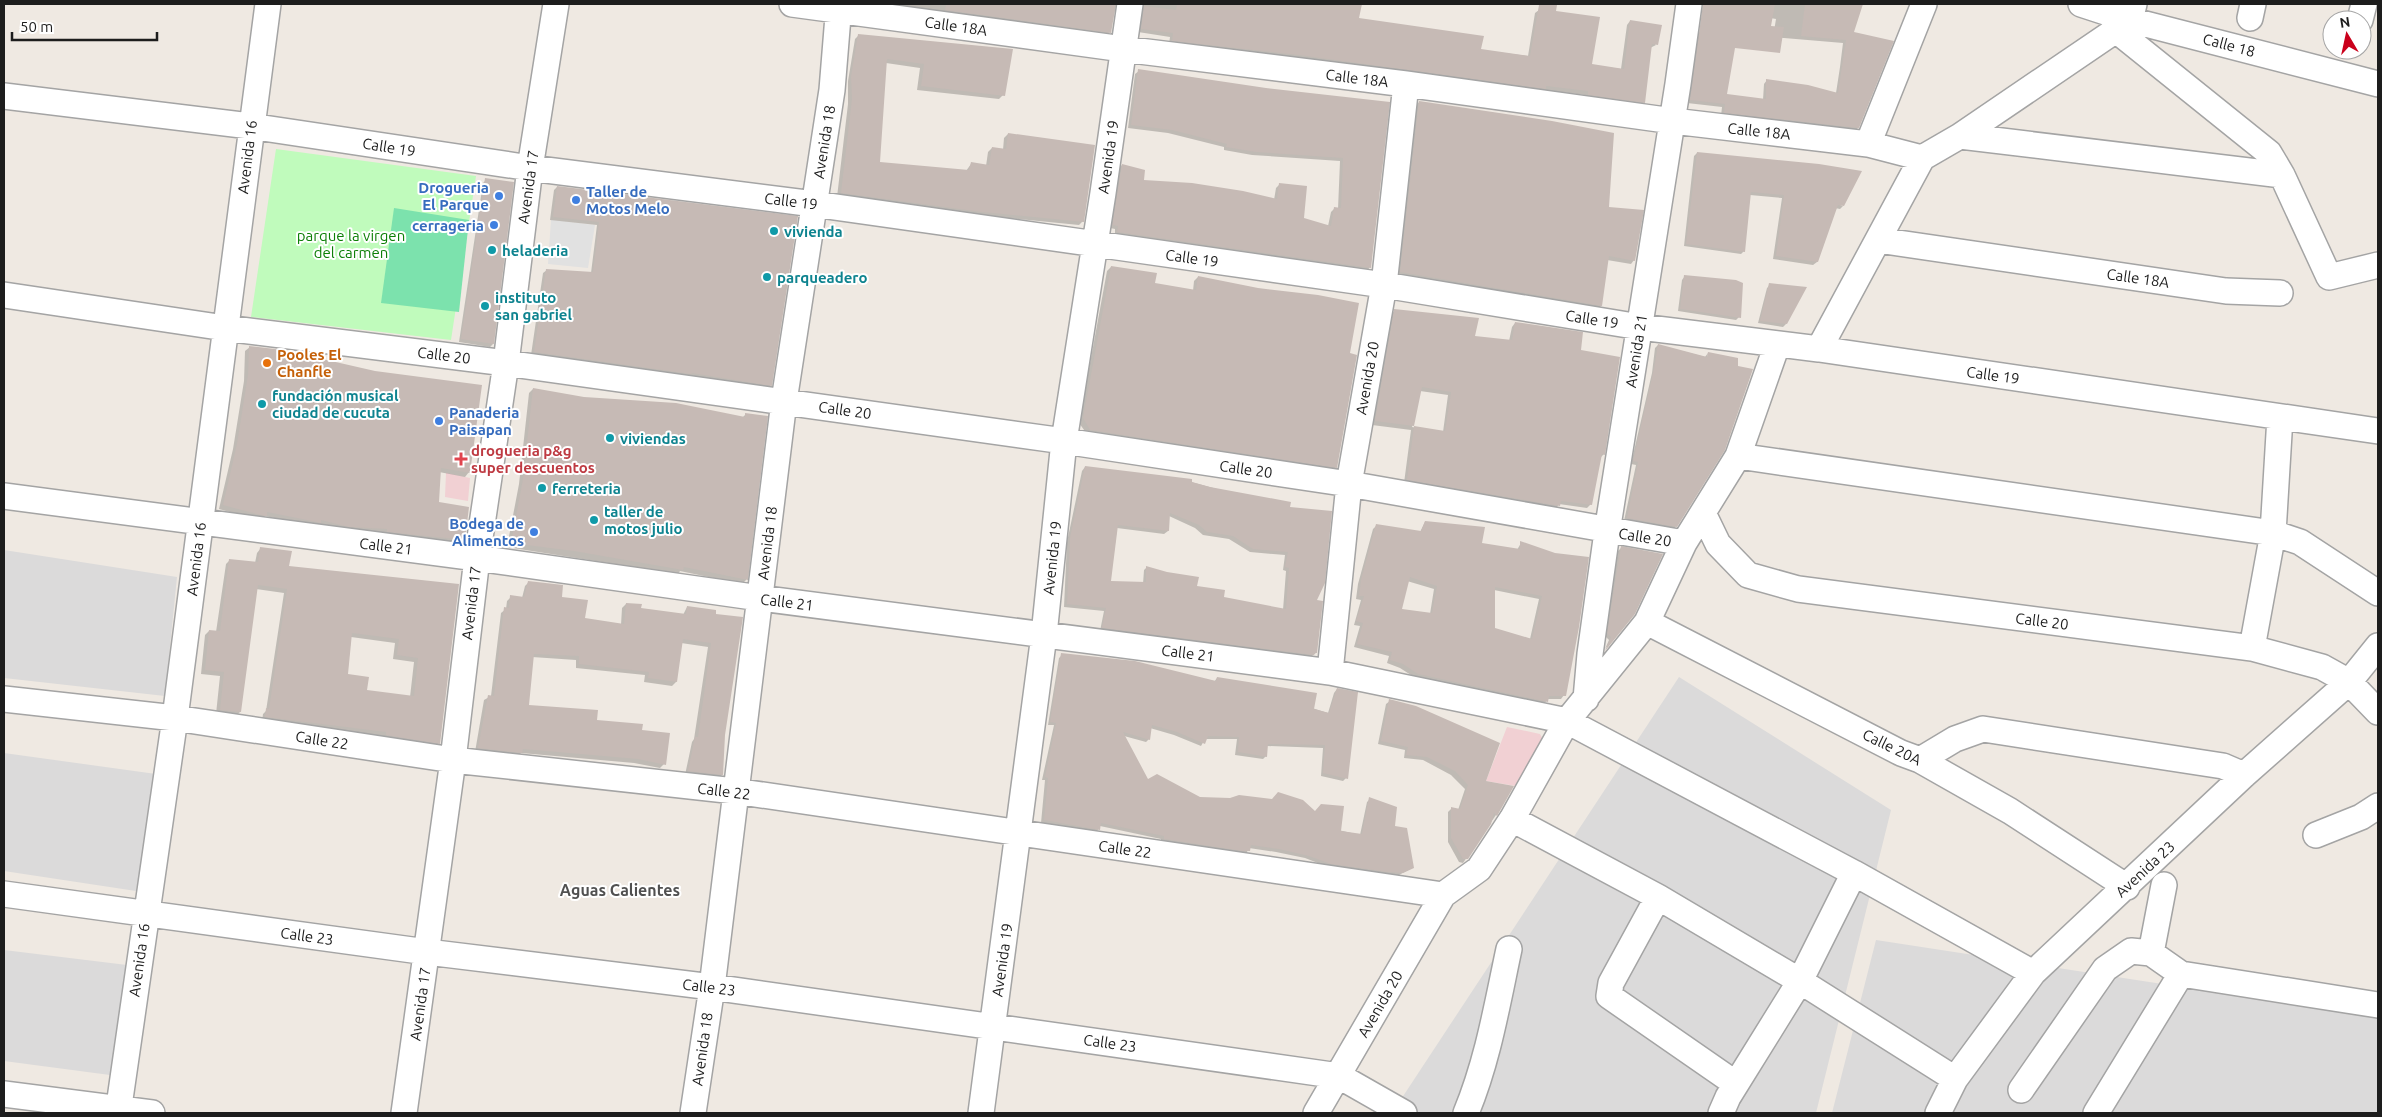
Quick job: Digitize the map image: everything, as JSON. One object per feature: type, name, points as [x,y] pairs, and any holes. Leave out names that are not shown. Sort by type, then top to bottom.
[{"type":"street","name":"Avenida 16","points":[[118,1111],[175,718],[250,126],[268,4]]},
{"type":"street","name":"Avenida 17","points":[[404,1113],[453,760],[477,558],[506,363],[530,168],[556,4]]},
{"type":"street","name":"Calle 18A","points":[[792,4],[839,7],[1123,50],[1406,84],[1673,122],[1868,144],[1922,158]]},
{"type":"street","name":"Avenida 19","points":[[981,1113],[1044,635],[1064,441],[1096,244],[1130,4]]},
{"type":"street","name":"Avenida 21","points":[[1586,698],[1590,654],[1608,532],[1673,122],[1689,4]]},
{"type":"street","points":[[1868,144],[1924,4]]},
{"type":"street","name":"Calle 18","points":[[2082,4],[2127,18],[2378,84]]},
{"type":"street","name":"Avenida 18","points":[[693,1113],[712,987],[784,401],[832,90],[839,7]]},
{"type":"street","points":[[1819,349],[1922,158],[1960,136],[2127,18],[2268,153],[2282,174],[2329,277],[2378,265]]},
{"type":"street","name":"Avenida 20","points":[[1330,672],[1349,484],[1384,285],[1406,84]]},
{"type":"street","name":"Calle 19","points":[[4,96],[250,126],[530,168],[814,204],[1384,285],[1640,327],[1819,349],[2378,430]]},
{"type":"street","points":[[1960,136],[2282,174]]},
{"type":"street","name":"Calle 18A","points":[[1878,240],[2226,291],[2280,293]]},
{"type":"street","name":"Calle 20","points":[[4,295],[225,328],[506,363],[1064,441],[1349,484],[1608,532],[1684,543]]},
{"type":"street","points":[[1443,895],[1479,869],[1512,819],[1567,721],[1648,622],[1684,543],[1738,456],[1777,345]]},
{"type":"street","points":[[2252,648],[2273,533],[2280,417]]},
{"type":"street","points":[[1738,456],[2273,533],[2300,542],[2378,593]]},
{"type":"street","name":"Calle 21","points":[[4,496],[477,558],[760,598],[1330,672],[1567,721],[1854,873],[2033,973]]},
{"type":"street","name":"Calle 20","points":[[1703,513],[1718,544],[1748,575],[1798,589],[2252,648],[2322,667],[2349,682],[2378,712]]},
{"type":"street","name":"Calle 20A","points":[[1648,622],[1901,753],[1920,760],[2010,811],[2127,887]]},
{"type":"street","name":"Avenida 23","points":[[1938,1113],[1954,1079],[2033,973],[2127,887],[2244,775],[2349,682],[2378,646]]},
{"type":"street","name":"Calle 22","points":[[4,699],[175,718],[453,760],[735,792],[1443,895]]},
{"type":"street","points":[[1920,760],[1955,739],[1982,729],[2222,766],[2244,775]]},
{"type":"street","points":[[2316,835],[2361,817],[2378,806]]},
{"type":"street","points":[[1512,819],[1658,896],[1800,981],[1954,1079]]},
{"type":"street","points":[[1721,1113],[1736,1084],[1800,981],[1854,873]]},
{"type":"street","points":[[2151,952],[2164,885]]},
{"type":"street","name":"Calle 23","points":[[4,894],[427,952],[712,987],[1339,1076],[1404,1113]]},
{"type":"street","name":"Avenida 20","points":[[1316,1113],[1443,895]]},
{"type":"street","points":[[1658,896],[1611,983],[1609,996],[1736,1084]]},
{"type":"street","points":[[1466,1113],[1478,1084],[1491,1038],[1508,949]]},
{"type":"street","points":[[2021,1090],[2105,969],[2131,951],[2151,952],[2181,974],[2378,1005]]},
{"type":"street","points":[[2096,1113],[2181,974]]},
{"type":"street","points":[[4,1094],[118,1111],[152,1113]]},
{"type":"shaded area","points":[[551,220],[595,225],[588,268],[548,264]]},
{"type":"shaded area","points":[[446,473],[470,478],[468,501],[445,497]]},
{"type":"shaded area","points":[[4,550],[177,577],[165,696],[4,678]]},
{"type":"shaded area","points":[[1679,677],[1891,810],[1816,1113],[1392,1113]]},
{"type":"shaded area","points":[[1507,727],[1540,734],[1547,747],[1533,768],[1516,786],[1486,781]]},
{"type":"shaded area","points":[[4,753],[156,774],[136,891],[4,871]]},
{"type":"shaded area","points":[[1876,940],[2378,1017],[2378,1113],[1832,1113]]},
{"type":"shaded area","points":[[4,950],[127,965],[110,1075],[4,1061]]},
{"type":"green space","name":"parque la virgen del carmen","points":[[276,149],[476,176],[451,340],[251,317]]},
{"type":"green space","points":[[394,208],[469,220],[459,312],[381,303]]},
{"type":"building","points":[[946,4],[1116,4],[1111,33],[945,10]]},
{"type":"building","points":[[1177,4],[1362,4],[1359,18],[1484,36],[1481,49],[1530,56],[1539,5],[1557,5],[1556,11],[1600,17],[1592,64],[1624,69],[1630,20],[1662,25],[1658,45],[1652,44],[1645,103],[1588,95],[1588,91],[1546,86],[1546,89],[1299,55],[1172,41],[1173,33],[1141,29],[1144,6],[1176,10]]},
{"type":"building","points":[[1703,4],[1775,4],[1771,26],[1784,27],[1780,53],[1735,48],[1727,94],[1766,99],[1766,79],[1808,85],[1838,93],[1846,40],[1801,36],[1805,4],[1863,4],[1854,32],[1894,41],[1859,128],[1724,113],[1725,104],[1690,100]]},
{"type":"building","points":[[858,34],[1013,49],[1005,96],[921,86],[924,64],[887,59],[880,162],[969,170],[971,162],[989,165],[992,147],[1006,149],[1008,133],[1095,145],[1084,222],[982,212],[841,193],[852,99],[851,77]]},
{"type":"building","points":[[1138,69],[1266,88],[1390,102],[1371,268],[1117,232],[1118,226],[1112,225],[1122,164],[1145,170],[1144,180],[1192,183],[1243,191],[1277,199],[1279,183],[1307,186],[1304,218],[1331,226],[1334,207],[1341,208],[1343,158],[1256,152],[1226,147],[1227,144],[1172,130],[1131,125]]},
{"type":"building","points":[[1419,101],[1552,121],[1614,133],[1609,207],[1644,210],[1635,261],[1609,256],[1602,306],[1400,272]]},
{"type":"building","points":[[1697,152],[1819,164],[1862,171],[1844,206],[1838,205],[1818,262],[1776,256],[1784,195],[1751,192],[1745,252],[1686,244]]},
{"type":"building","points":[[485,178],[514,182],[494,344],[461,339]]},
{"type":"building","points":[[557,186],[798,216],[772,386],[692,373],[534,352],[546,269],[593,272],[599,222],[553,217]]},
{"type":"building","points":[[1111,266],[1157,273],[1155,283],[1196,290],[1198,276],[1258,288],[1318,295],[1359,303],[1350,353],[1357,355],[1337,468],[1090,430],[1083,418]]},
{"type":"building","points":[[1684,275],[1736,280],[1743,283],[1741,318],[1680,309]]},
{"type":"building","points":[[1769,283],[1807,287],[1787,324],[1760,321]]},
{"type":"building","points":[[1394,309],[1479,318],[1475,336],[1512,340],[1515,322],[1583,332],[1581,350],[1620,357],[1605,455],[1602,454],[1592,505],[1561,501],[1560,506],[1407,480],[1414,426],[1375,421]],"holes":[[[1422,387],[1451,392],[1445,431],[1414,426]]]},
{"type":"building","points":[[1658,344],[1707,357],[1708,352],[1738,358],[1738,366],[1753,369],[1725,450],[1677,527],[1627,518],[1638,462],[1633,461]]},
{"type":"building","points":[[249,346],[283,350],[375,371],[482,385],[470,473],[441,468],[439,502],[469,507],[465,540],[387,532],[387,529],[349,527],[321,520],[321,523],[267,512],[267,516],[264,516],[223,505],[237,444],[248,375]]},
{"type":"building","points":[[533,388],[584,397],[676,403],[745,417],[745,413],[768,416],[748,580],[684,567],[683,570],[574,551],[511,543],[523,479]]},
{"type":"building","points":[[1085,466],[1192,479],[1192,482],[1210,487],[1291,502],[1290,507],[1332,511],[1325,583],[1317,600],[1323,601],[1317,653],[1314,655],[1102,628],[1106,608],[1067,604],[1070,538]],"holes":[[[1170,513],[1199,525],[1207,532],[1233,536],[1253,549],[1288,552],[1285,567],[1289,568],[1286,609],[1224,597],[1225,590],[1197,586],[1199,577],[1167,572],[1146,566],[1146,582],[1111,581],[1118,525],[1169,531]]]},
{"type":"building","points":[[1425,521],[1485,527],[1482,543],[1520,549],[1520,541],[1555,553],[1589,557],[1579,627],[1566,696],[1549,696],[1548,702],[1418,674],[1403,664],[1390,660],[1392,652],[1357,644],[1363,623],[1356,621],[1364,596],[1359,596],[1361,580],[1376,524],[1421,531]],"holes":[[[1410,577],[1437,586],[1432,613],[1402,609]],[[1495,587],[1542,596],[1532,639],[1495,628]]]},
{"type":"building","points":[[1621,546],[1663,554],[1635,614],[1605,651],[1611,637],[1607,633]]},
{"type":"building","points":[[260,547],[292,551],[289,566],[459,584],[440,744],[386,735],[386,732],[265,717],[266,708],[269,709],[287,589],[258,585],[241,712],[220,710],[224,672],[205,670],[209,630],[220,631],[229,559],[258,562]],"holes":[[[352,633],[399,639],[397,655],[418,658],[414,696],[367,690],[369,677],[348,674]]]},
{"type":"building","points":[[528,581],[563,585],[562,597],[588,600],[585,618],[624,624],[626,603],[642,604],[641,608],[686,614],[687,606],[716,610],[716,614],[743,617],[725,735],[723,775],[688,771],[695,737],[698,737],[711,643],[683,639],[677,682],[648,678],[649,672],[579,664],[579,656],[534,654],[529,705],[598,710],[597,720],[643,724],[642,730],[670,733],[666,765],[638,759],[523,749],[522,753],[478,748],[488,695],[494,696],[504,607],[509,608],[510,595],[524,597]]},
{"type":"building","points":[[1061,653],[1135,661],[1216,681],[1217,677],[1317,693],[1314,709],[1329,713],[1337,688],[1358,692],[1348,779],[1323,773],[1325,745],[1268,744],[1267,757],[1238,752],[1239,737],[1208,736],[1205,744],[1177,732],[1152,725],[1150,740],[1123,732],[1148,779],[1157,774],[1200,797],[1230,798],[1239,795],[1272,799],[1278,792],[1303,800],[1315,811],[1321,804],[1344,806],[1341,831],[1362,834],[1369,797],[1397,807],[1395,826],[1407,828],[1414,868],[1403,873],[1388,872],[1331,864],[1309,856],[1279,849],[1251,845],[1250,851],[1242,851],[1164,839],[1164,836],[1101,823],[1100,830],[1044,820],[1048,778],[1045,777],[1056,723],[1050,722]]},
{"type":"building","points":[[1389,699],[1416,706],[1500,743],[1486,781],[1514,786],[1497,816],[1494,813],[1491,824],[1468,859],[1463,859],[1451,838],[1451,807],[1460,809],[1468,785],[1455,771],[1427,757],[1406,755],[1408,747],[1381,741]]},
{"type":"place","name":"Drogueria El Parque","points":[[499,196]]},
{"type":"place","name":"Taller de Motos Melo","points":[[576,200]]},
{"type":"place","name":"cerrageria","points":[[494,225]]},
{"type":"place","name":"vivienda","points":[[774,231]]},
{"type":"place","name":"heladeria","points":[[492,250]]},
{"type":"place","name":"parqueadero","points":[[767,277]]},
{"type":"place","name":"instituto san gabriel","points":[[485,306]]},
{"type":"place","name":"Pooles El Chanfle","points":[[267,363]]},
{"type":"place","name":"fundación musical ciudad de cucuta","points":[[262,404]]},
{"type":"place","name":"Panaderia Paisapan","points":[[439,421]]},
{"type":"place","name":"viviendas","points":[[610,438]]},
{"type":"place","name":"drogueria p&g super descuentos","points":[[461,459]]},
{"type":"place","name":"ferreteria","points":[[542,488]]},
{"type":"place","name":"taller de motos julio","points":[[594,520]]},
{"type":"place","name":"Bodega de Alimentos","points":[[534,532]]},
{"type":"district","name":"Aguas Calientes","points":[[620,890]]}]
